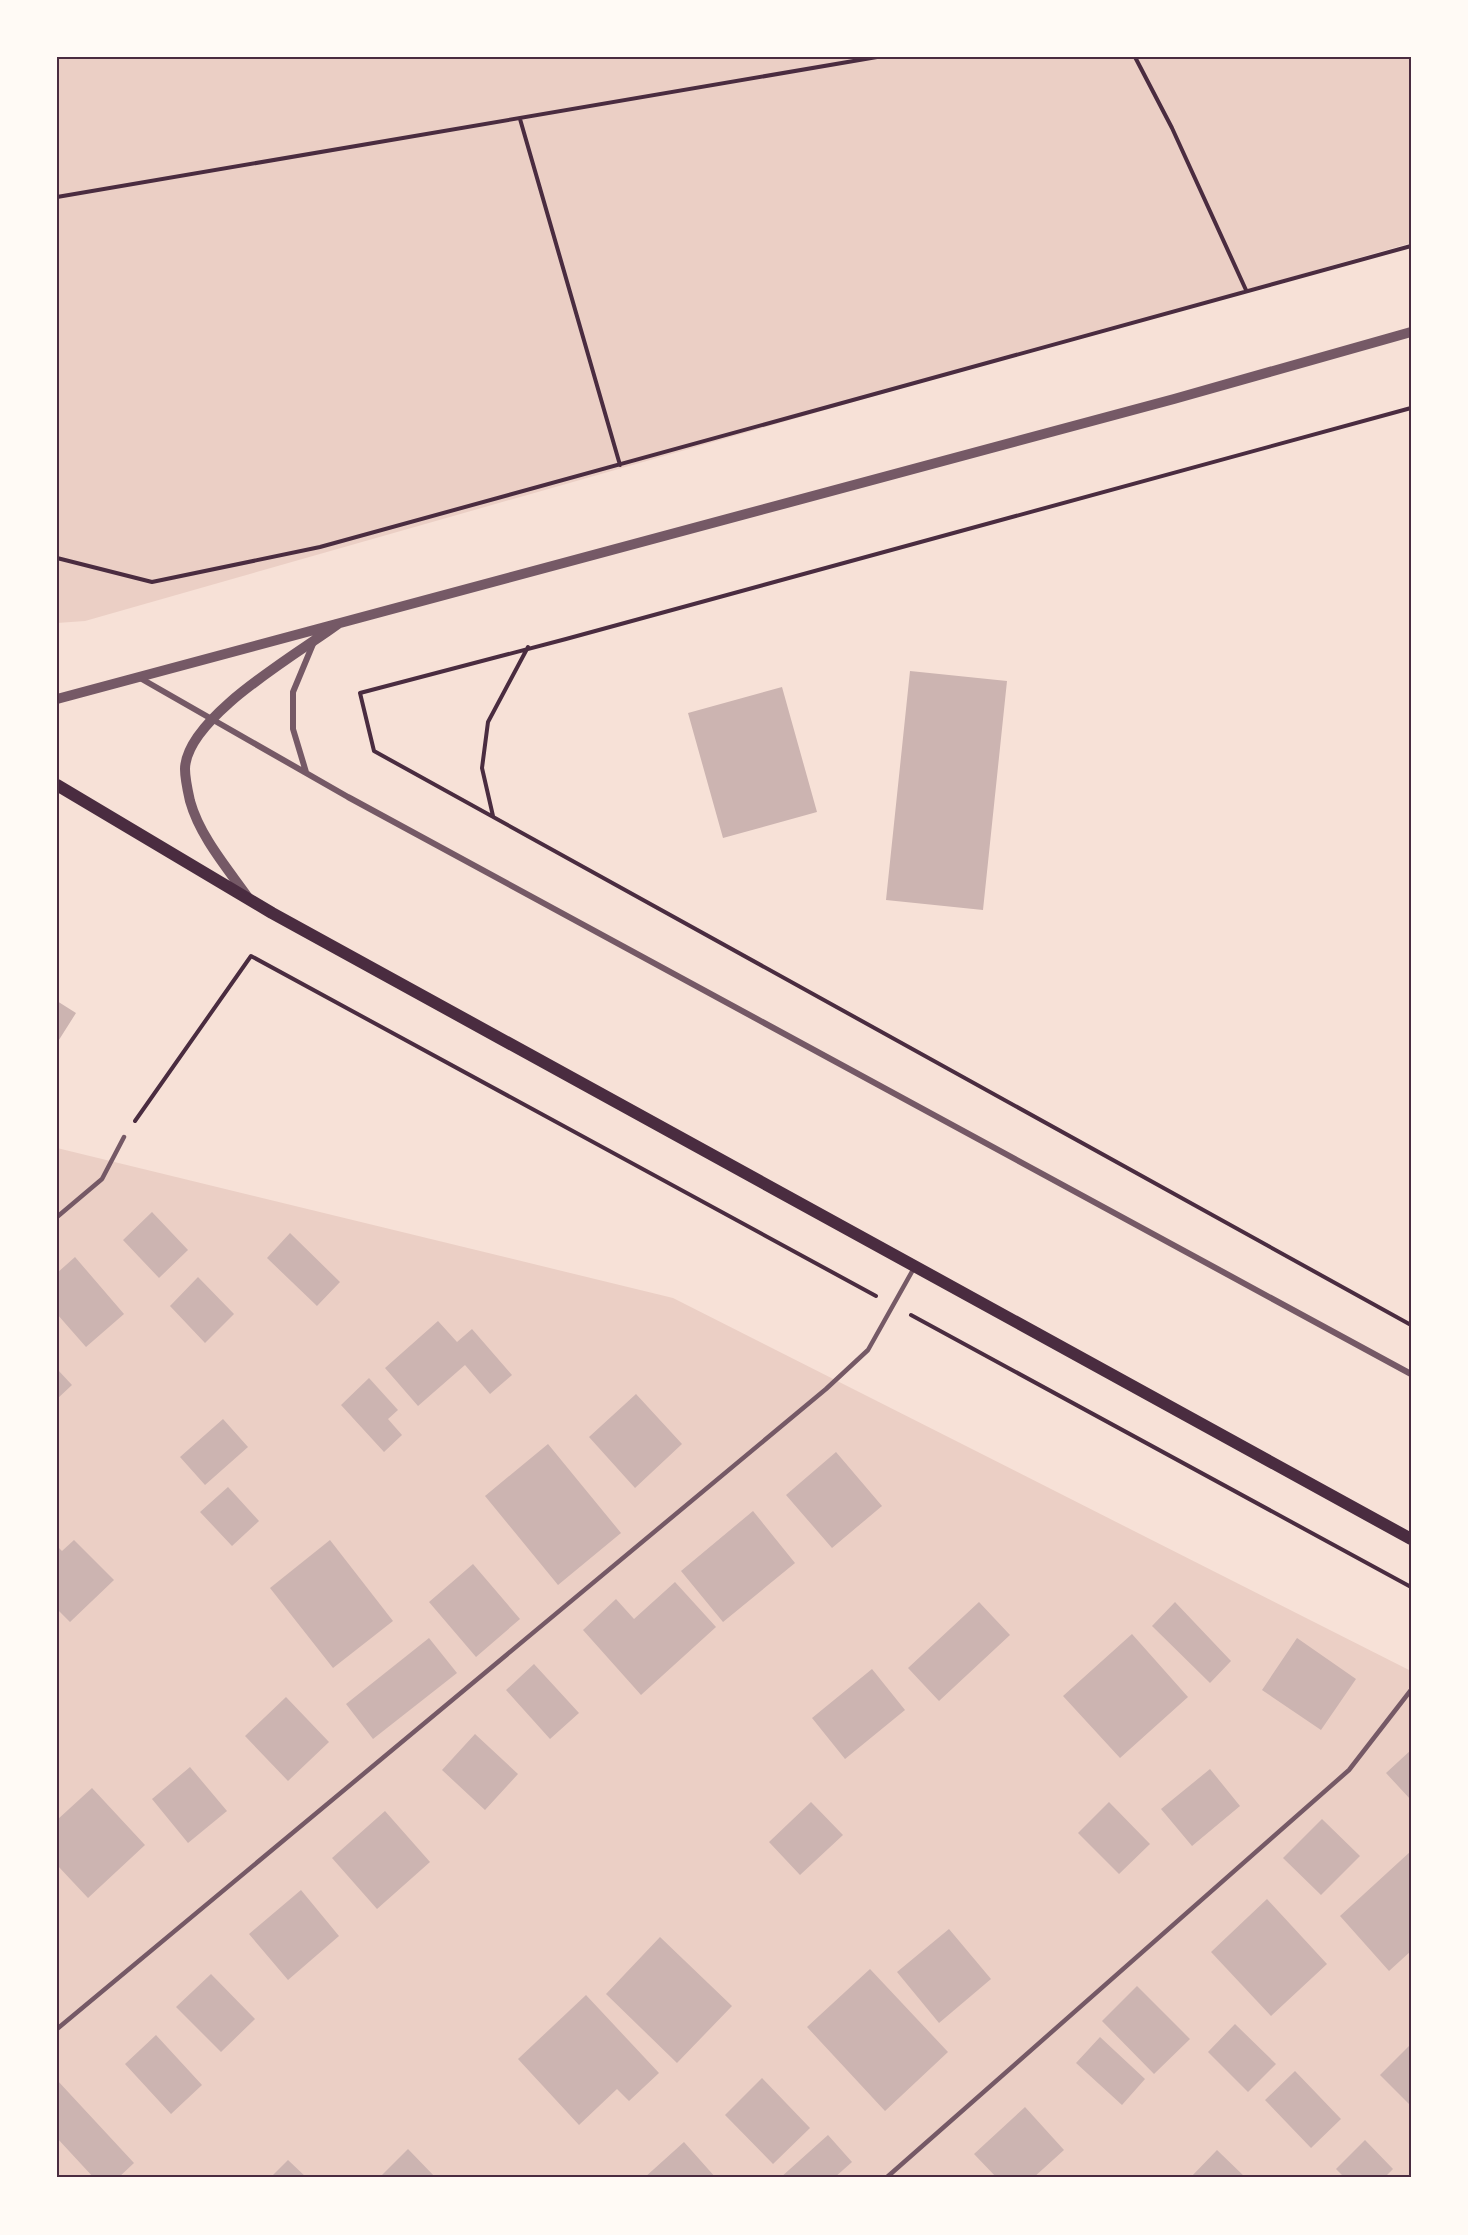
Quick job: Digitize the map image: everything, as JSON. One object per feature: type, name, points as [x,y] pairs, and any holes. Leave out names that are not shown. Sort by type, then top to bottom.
[{"type":"main road","points":[[57,785],[249,899],[914,1268],[1411,1539]]},
{"type":"street","points":[[57,699],[140,678],[342,620],[1174,399],[1411,332]]},
{"type":"street","points":[[249,899],[204,834],[190,801],[185,767],[199,733],[250,684],[314,642],[342,620]]},
{"type":"street","points":[[306,773],[293,729],[293,692],[314,642]]},
{"type":"street","points":[[140,678],[306,773],[1411,1374]]},
{"type":"lane","points":[[57,1217],[102,1179],[124,1137]]},
{"type":"lane","points":[[57,2030],[826,1389],[868,1350],[914,1268]]},
{"type":"lane","points":[[886,2178],[1348,1770],[1411,1690]]},
{"type":"path","points":[[57,197],[877,57]]},
{"type":"path","points":[[1135,57],[1172,128],[1246,290]]},
{"type":"path","points":[[520,119],[620,465]]},
{"type":"path","points":[[57,558],[152,582],[320,547],[1411,246]]},
{"type":"path","points":[[1411,408],[578,636],[528,647],[360,693],[374,751],[1411,1325]]},
{"type":"path","points":[[494,817],[482,768],[488,722],[528,647]]},
{"type":"path","points":[[124,1137],[250,956],[1411,1587]]},
{"type":"shaded area","points":[[57,57],[1411,57],[1411,243],[85,621],[57,623]]},
{"type":"shaded area","points":[[57,1148],[673,1298],[1411,1671],[1411,2178],[57,2178]]},
{"type":"building","points":[[910,671],[1007,681],[983,910],[886,900]]},
{"type":"building","points":[[782,687],[817,812],[723,838],[688,713]]},
{"type":"building","points":[[57,1001],[76,1013],[57,1043]]},
{"type":"building","points":[[152,1212],[188,1250],[159,1278],[123,1240]]},
{"type":"building","points":[[290,1233],[340,1282],[317,1306],[267,1258]]},
{"type":"building","points":[[75,1257],[124,1314],[86,1347],[57,1314],[57,1273]]},
{"type":"building","points":[[198,1277],[234,1314],[205,1343],[170,1306]]},
{"type":"building","points":[[438,1321],[457,1342],[472,1329],[512,1375],[490,1394],[465,1365],[418,1406],[385,1368]]},
{"type":"building","points":[[57,1369],[72,1385],[57,1399]]},
{"type":"building","points":[[369,1378],[398,1410],[388,1419],[402,1435],[384,1452],[341,1405]]},
{"type":"building","points":[[636,1394],[682,1444],[635,1488],[589,1437]]},
{"type":"building","points":[[223,1419],[248,1447],[205,1485],[180,1457]]},
{"type":"building","points":[[548,1444],[621,1533],[558,1585],[485,1496]]},
{"type":"building","points":[[836,1452],[882,1506],[832,1548],[786,1495]]},
{"type":"building","points":[[228,1487],[259,1521],[232,1546],[200,1512]]},
{"type":"building","points":[[753,1511],[795,1563],[723,1622],[681,1571]]},
{"type":"building","points":[[74,1540],[114,1580],[70,1622],[57,1609],[57,1546],[62,1551]]},
{"type":"building","points":[[330,1540],[393,1621],[333,1668],[270,1588]]},
{"type":"building","points":[[473,1564],[520,1619],[476,1657],[429,1602]]},
{"type":"building","points":[[675,1582],[716,1627],[641,1695],[583,1630],[616,1599],[634,1619]]},
{"type":"building","points":[[979,1602],[1010,1635],[939,1701],[908,1668]]},
{"type":"building","points":[[1175,1602],[1231,1661],[1210,1683],[1152,1626]]},
{"type":"building","points":[[1132,1634],[1188,1697],[1120,1758],[1063,1696]]},
{"type":"building","points":[[429,1638],[457,1673],[373,1739],[346,1704]]},
{"type":"building","points":[[1297,1638],[1356,1679],[1321,1730],[1262,1690]]},
{"type":"building","points":[[534,1664],[579,1713],[550,1739],[506,1690]]},
{"type":"building","points":[[872,1669],[905,1710],[845,1759],[812,1718]]},
{"type":"building","points":[[286,1697],[329,1742],[288,1781],[245,1736]]},
{"type":"building","points":[[475,1734],[518,1774],[485,1810],[442,1770]]},
{"type":"building","points":[[1411,1750],[1411,1800],[1386,1773]]},
{"type":"building","points":[[190,1767],[227,1811],[188,1843],[152,1799]]},
{"type":"building","points":[[1210,1769],[1240,1806],[1192,1846],[1161,1809]]},
{"type":"building","points":[[92,1788],[145,1845],[88,1898],[57,1865],[57,1820]]},
{"type":"building","points":[[811,1802],[843,1835],[800,1875],[769,1842]]},
{"type":"building","points":[[1109,1802],[1150,1844],[1119,1874],[1078,1833]]},
{"type":"building","points":[[385,1811],[430,1862],[377,1909],[332,1858]]},
{"type":"building","points":[[1322,1819],[1360,1856],[1321,1895],[1283,1858]]},
{"type":"building","points":[[1411,1851],[1411,1951],[1389,1971],[1340,1916]]},
{"type":"building","points":[[301,1890],[339,1936],[288,1980],[249,1934]]},
{"type":"building","points":[[1267,1899],[1327,1964],[1271,2016],[1211,1952]]},
{"type":"building","points":[[949,1929],[991,1979],[939,2023],[897,1972]]},
{"type":"building","points":[[660,1937],[732,2006],[677,2063],[606,1994]]},
{"type":"building","points":[[870,1969],[948,2052],[885,2111],[807,2027]]},
{"type":"building","points":[[211,1974],[255,2019],[221,2052],[176,2007]]},
{"type":"building","points":[[1137,1986],[1190,2039],[1154,2074],[1102,2021]]},
{"type":"building","points":[[586,1995],[659,2073],[629,2101],[617,2089],[579,2125],[518,2059]]},
{"type":"building","points":[[1235,2024],[1276,2064],[1248,2092],[1208,2052]]},
{"type":"building","points":[[156,2035],[202,2085],[171,2114],[125,2064]]},
{"type":"building","points":[[1100,2037],[1145,2079],[1122,2105],[1076,2063]]},
{"type":"building","points":[[1411,2044],[1411,2106],[1380,2075]]},
{"type":"building","points":[[1295,2071],[1341,2119],[1311,2148],[1265,2100]]},
{"type":"building","points":[[762,2078],[810,2128],[773,2164],[725,2115]]},
{"type":"building","points":[[57,2080],[134,2163],[118,2178],[94,2178],[57,2138]]},
{"type":"building","points":[[1025,2107],[1064,2150],[1033,2178],[997,2178],[974,2154]]},
{"type":"building","points":[[828,2135],[852,2162],[834,2178],[780,2178]]},
{"type":"building","points":[[1365,2140],[1393,2169],[1384,2178],[1345,2178],[1336,2169]]},
{"type":"building","points":[[684,2142],[716,2178],[644,2178]]},
{"type":"building","points":[[408,2149],[436,2178],[379,2178]]},
{"type":"building","points":[[1217,2150],[1246,2178],[1190,2178]]},
{"type":"building","points":[[288,2160],[307,2178],[270,2178]]}]
